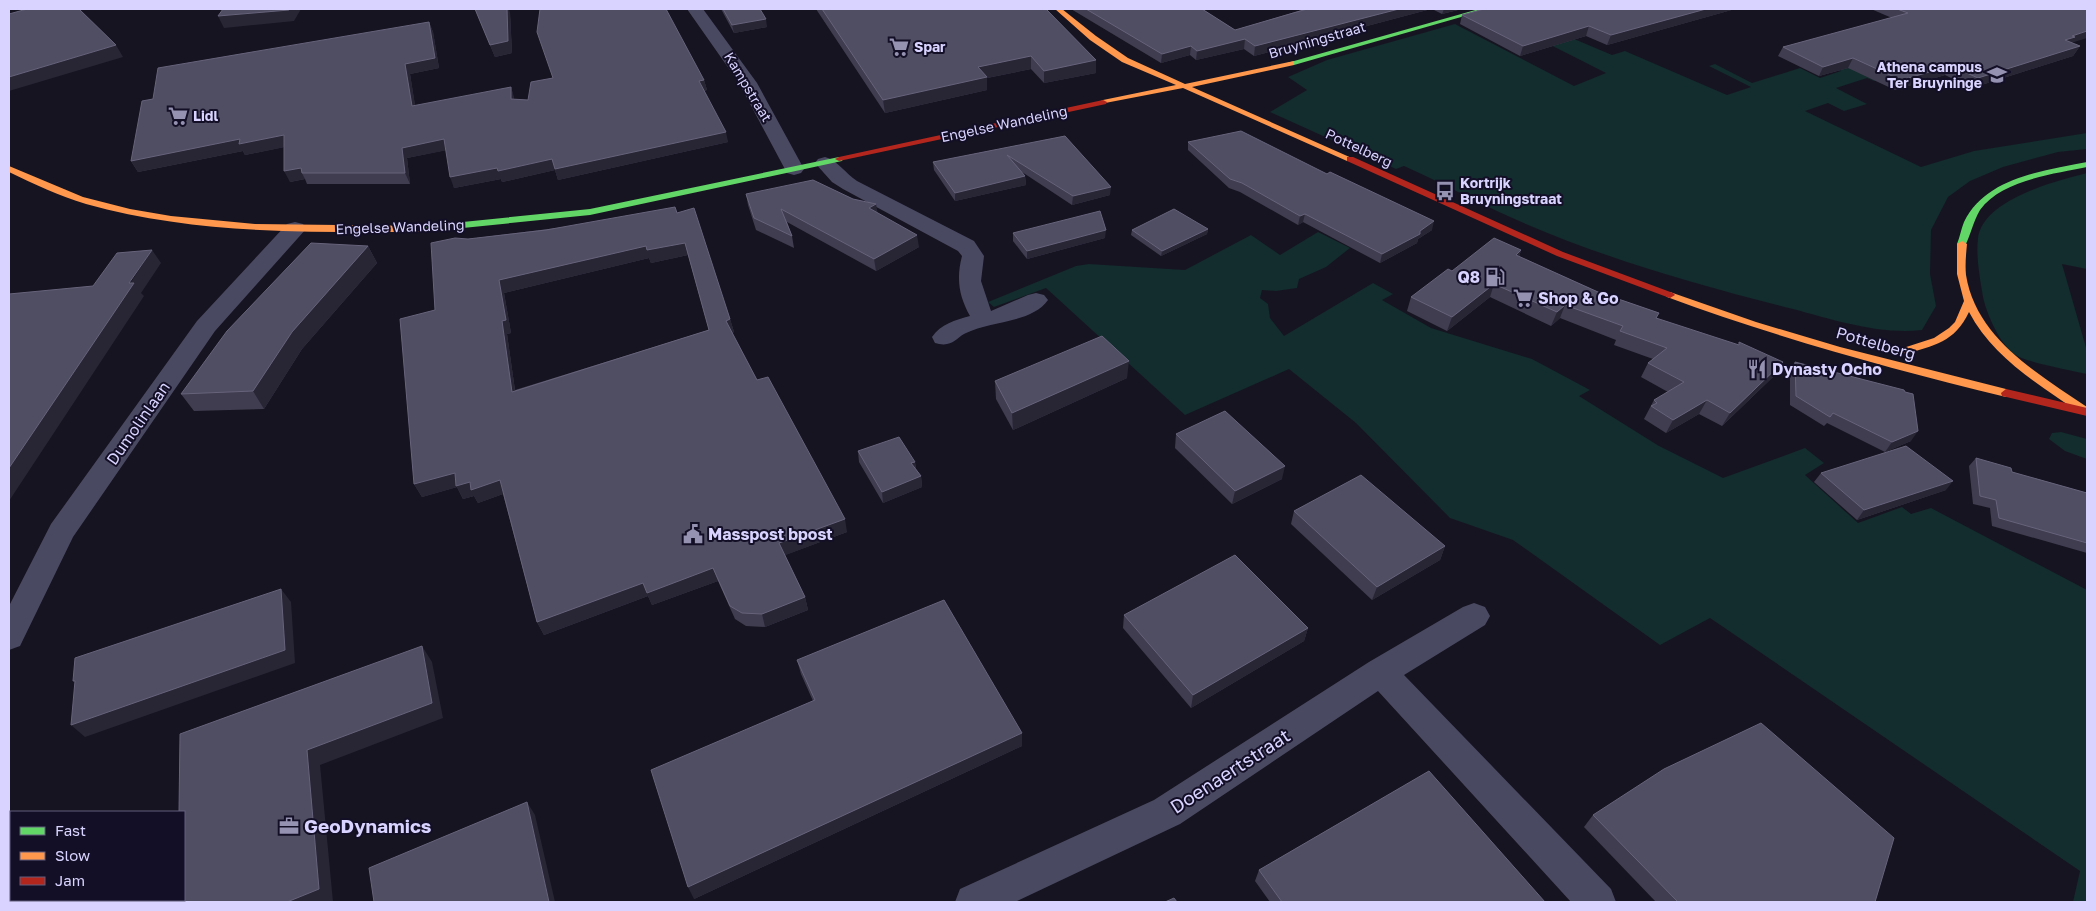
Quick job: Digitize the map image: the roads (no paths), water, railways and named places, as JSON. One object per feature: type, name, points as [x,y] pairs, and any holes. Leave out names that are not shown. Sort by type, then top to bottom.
[{"type":"main road","name":"Pottelberg","points":[[1058,9],[1101,44],[1125,60],[1560,254],[1718,312],[1793,336],[1929,375],[2086,414]]},
{"type":"main road","name":"Bruyningstraat","points":[[1184,86],[1225,80],[1270,69],[1486,9]]},
{"type":"main road","name":"Engelse Wandeling","points":[[9,169],[49,188],[91,202],[126,210],[202,222],[295,229],[431,229],[590,212],[1184,86]]},
{"type":"main road","points":[[2086,414],[2052,386],[2019,365],[1994,342],[1969,300],[1960,270],[1960,243],[1969,218],[1985,200],[2010,183],[2087,165]]},
{"type":"main road","name":"Pottelberg","points":[[1660,290],[1801,326]]},
{"type":"main road","name":"Pottelberg","points":[[1932,358],[1900,350],[1952,336],[1964,319],[1969,300]]},
{"type":"main road","points":[[2015,377],[2078,393]]},
{"type":"street","name":"Kampstraat","points":[[695,9],[748,83],[794,169]]},
{"type":"street","points":[[825,163],[839,178],[850,185],[966,246],[973,256],[968,274],[972,300],[983,319]]},
{"type":"street","name":"Dumolinlaan","points":[[9,637],[66,524],[206,326],[295,229]]},
{"type":"street","points":[[944,338],[958,327],[1008,314],[1036,300]]},
{"type":"street","name":"Doenaertstraat","points":[[974,902],[1167,812],[1381,672],[1474,616]]},
{"type":"street","points":[[1381,672],[1598,902]]},
{"type":"place","name":"Spar","points":[[899,47]]},
{"type":"place","name":"Athena campus Ter Bruyninge","points":[[1997,75]]},
{"type":"place","name":"Lidl","points":[[178,116]]},
{"type":"place","name":"Kortrijk Bruyningstraat","points":[[1445,191]]},
{"type":"place","name":"Q8","points":[[1495,277]]},
{"type":"place","name":"Shop & Go","points":[[1523,298]]},
{"type":"place","name":"Dynasty Ocho","points":[[1757,369]]},
{"type":"place","name":"Masspost bpost","points":[[693,534]]},
{"type":"place","name":"GeoDynamics","points":[[289,826]]}]
